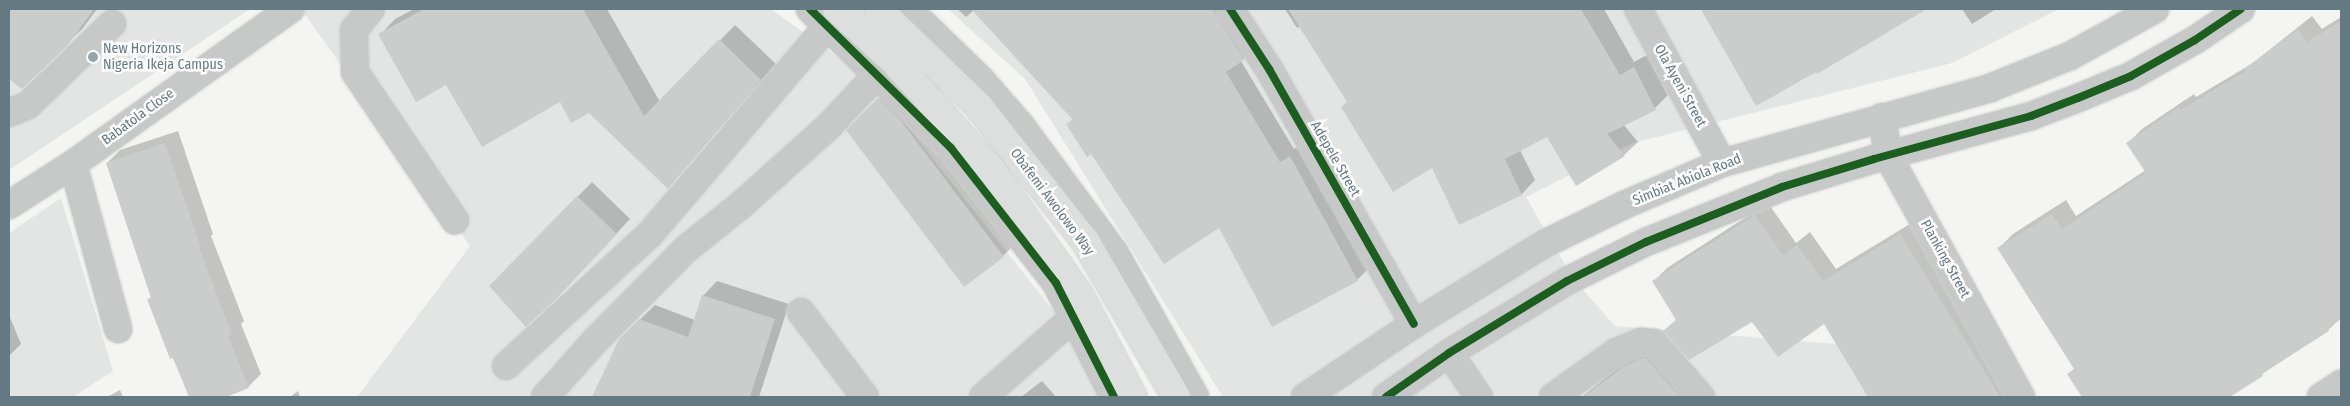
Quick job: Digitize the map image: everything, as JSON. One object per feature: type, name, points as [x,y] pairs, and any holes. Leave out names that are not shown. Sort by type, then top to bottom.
[{"type":"main road","name":"Obafemi Awolowo Way","points":[[878,9],[979,107],[1085,241],[1176,397]]},
{"type":"main road","points":[[825,15],[893,60],[990,168],[1080,296],[1133,397]]},
{"type":"street","name":"Babatola Close","points":[[9,205],[73,164],[290,9]]},
{"type":"street","points":[[371,9],[354,30],[355,72],[455,220]]},
{"type":"street","points":[[908,9],[982,80],[1021,126],[1114,252],[1195,397]]},
{"type":"street","name":"Adepele Street","points":[[1230,9],[1269,70],[1414,324]]},
{"type":"street","name":"Ola Ayeni Street","points":[[1638,9],[1722,162]]},
{"type":"street","name":"Simbiat Abiola Road","points":[[1305,397],[1414,324],[1544,244],[1624,205],[1722,162],[1990,88],[2070,56],[2155,9]]},
{"type":"street","points":[[1386,397],[1449,353],[1567,281],[1646,242],[1782,187],[2031,116],[2078,98],[2131,76],[2195,40],[2241,9]]},
{"type":"street","points":[[506,366],[650,234],[825,15],[876,76],[951,148],[1056,283],[1114,397]]},
{"type":"street","points":[[9,113],[28,105],[112,24]]},
{"type":"street","points":[[545,397],[594,342],[686,249],[741,205],[830,126],[876,76]]},
{"type":"street","name":"Planking Street","points":[[1882,117],[1888,156],[2022,397]]},
{"type":"street","points":[[73,164],[118,329]]},
{"type":"street","points":[[801,312],[866,397]]},
{"type":"street","points":[[983,397],[1074,316]]},
{"type":"street","points":[[1554,397],[1616,352],[1641,342],[1654,343],[1701,397]]},
{"type":"street","points":[[1449,353],[1479,397]]},
{"type":"street","points":[[2321,397],[2341,384]]},
{"type":"shaded area","name":"New Horizons Nigeria Ikeja Campus","points":[[9,9],[250,9],[9,170]]},
{"type":"shaded area","points":[[301,9],[771,9],[872,82],[1110,382],[1118,397],[357,397],[470,246]]},
{"type":"shaded area","points":[[948,9],[2059,9],[1952,63],[1633,143],[1526,197],[1574,280],[1615,326],[1898,349],[1932,397],[1223,397],[1025,79]]},
{"type":"shaded area","points":[[61,198],[113,371],[73,397],[9,397],[9,233]]},
{"type":"building","points":[[9,9],[94,9],[67,46],[22,89],[9,79]]},
{"type":"building","points":[[424,9],[583,9],[644,116],[719,39],[761,80],[668,189],[589,113],[571,123],[560,102],[482,147],[446,85],[416,102],[378,34]]},
{"type":"building","points":[[971,9],[1212,9],[1244,60],[1226,72],[1280,162],[1290,156],[1358,281],[1272,327],[1219,228],[1164,264],[1091,154],[1087,157],[1066,124],[1073,120]]},
{"type":"building","points":[[1288,9],[1581,9],[1620,75],[1634,67],[1656,110],[1607,134],[1625,156],[1576,186],[1547,137],[1505,159],[1522,195],[1459,225],[1432,168],[1393,192],[1341,107],[1347,102]]},
{"type":"building","points":[[1701,9],[1927,9],[1817,74],[1816,72],[1756,106]]},
{"type":"building","points":[[2341,21],[2341,319],[2327,328],[2329,331],[2230,397],[2082,397],[2067,374],[2074,369],[1997,248],[2052,214],[2062,229],[2146,173],[2126,143],[2179,107],[2181,110],[2246,71],[2244,69],[2298,29],[2307,42]]},
{"type":"building","points":[[878,98],[901,121],[1004,257],[964,287],[846,130]]},
{"type":"building","points":[[165,143],[201,248],[199,248],[232,335],[228,336],[249,388],[226,397],[189,397],[173,358],[170,359],[147,299],[151,298],[106,163]]},
{"type":"building","points":[[577,196],[617,234],[557,298],[526,327],[489,286]]},
{"type":"building","points":[[1755,215],[1783,255],[1797,245],[1823,281],[1900,234],[2000,397],[1868,397],[1824,324],[1778,357],[1752,322],[1689,360],[1663,331],[1676,320],[1652,281]]},
{"type":"building","points":[[702,295],[775,319],[750,397],[592,397],[619,339],[639,319],[688,337]]},
{"type":"building","points":[[1646,358],[1680,397],[1583,397],[1624,366]]},
{"type":"cycle path","points":[[810,9],[951,148],[1056,283],[1114,397]]},
{"type":"cycle path","points":[[1230,9],[1269,69],[1414,324]]},
{"type":"cycle path","points":[[1386,397],[1449,353],[1567,281],[1646,242],[1782,187],[1874,159],[2031,116],[2078,98],[2131,76],[2195,40],[2241,9]]},
{"type":"place","name":"New Horizons Nigeria Ikeja Campus","points":[[93,57]]}]
